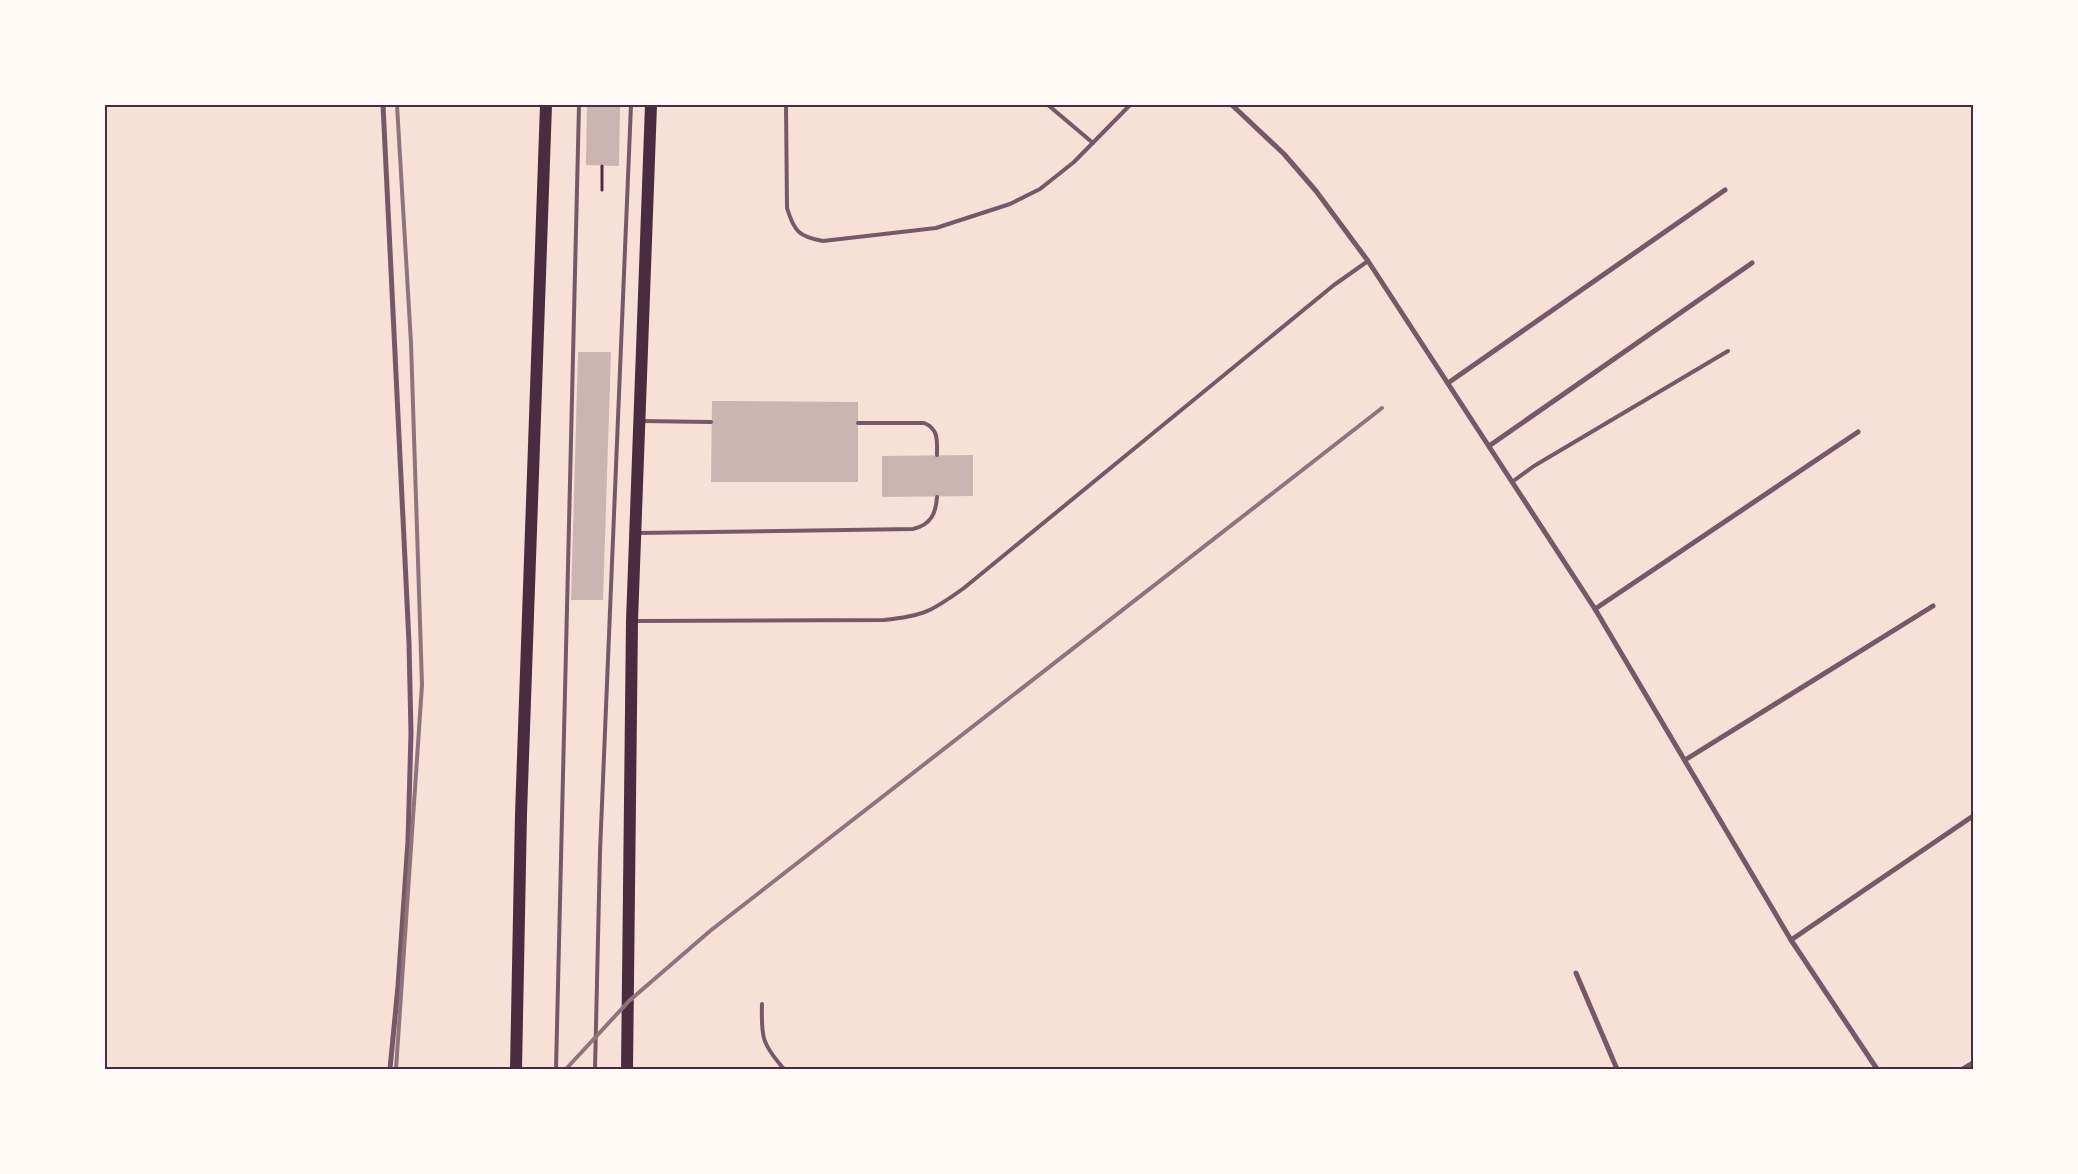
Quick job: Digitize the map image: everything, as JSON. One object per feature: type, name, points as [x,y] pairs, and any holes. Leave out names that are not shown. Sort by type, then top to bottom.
[{"type":"main road","points":[[516,1069],[521,814],[546,105]]},
{"type":"main road","points":[[627,1069],[632,621],[637,533],[651,105]]},
{"type":"street","points":[[383,105],[409,643],[411,733],[408,841],[390,1069]]},
{"type":"street","points":[[1232,105],[1284,154],[1316,191],[1368,261],[1595,609],[1791,940],[1876,1069]]},
{"type":"street","points":[[1448,384],[1725,190]]},
{"type":"street","points":[[1489,446],[1752,263]]},
{"type":"street","points":[[1595,609],[1858,432]]},
{"type":"street","points":[[1685,760],[1933,606]]},
{"type":"street","points":[[1791,940],[1973,816]]},
{"type":"street","points":[[1576,973],[1617,1069]]},
{"type":"street","points":[[1963,1069],[1973,1063]]},
{"type":"lane","points":[[556,1069],[579,105]]},
{"type":"lane","points":[[595,1069],[600,832],[632,105]]},
{"type":"lane","points":[[786,105],[787,208],[791,223],[798,233],[810,239],[823,241],[936,228],[1010,204],[1040,189],[1074,162],[1130,105]]},
{"type":"lane","points":[[1048,105],[1093,143]]},
{"type":"lane","points":[[632,621],[884,620],[914,616],[937,608],[964,588],[1334,285],[1368,261]]},
{"type":"lane","points":[[1512,482],[1534,466],[1728,351]]},
{"type":"lane","points":[[640,421],[711,422]]},
{"type":"lane","points":[[858,423],[924,422],[935,430],[938,438],[937,455]]},
{"type":"lane","points":[[637,533],[913,529],[921,527],[932,517],[936,510],[937,496]]},
{"type":"lane","points":[[762,1004],[761,1032],[764,1041],[769,1052],[784,1069]]},
{"type":"building","points":[[587,105],[620,105],[619,166],[586,165]]},
{"type":"building","points":[[578,352],[611,352],[603,600],[571,600]]},
{"type":"building","points":[[712,401],[858,402],[858,482],[711,482]]},
{"type":"building","points":[[973,455],[973,496],[882,497],[882,456]]},
{"type":"railway","points":[[396,1069],[422,685],[411,343],[397,105]]},
{"type":"railway","points":[[566,1069],[629,1001],[710,931],[1382,408]]}]
